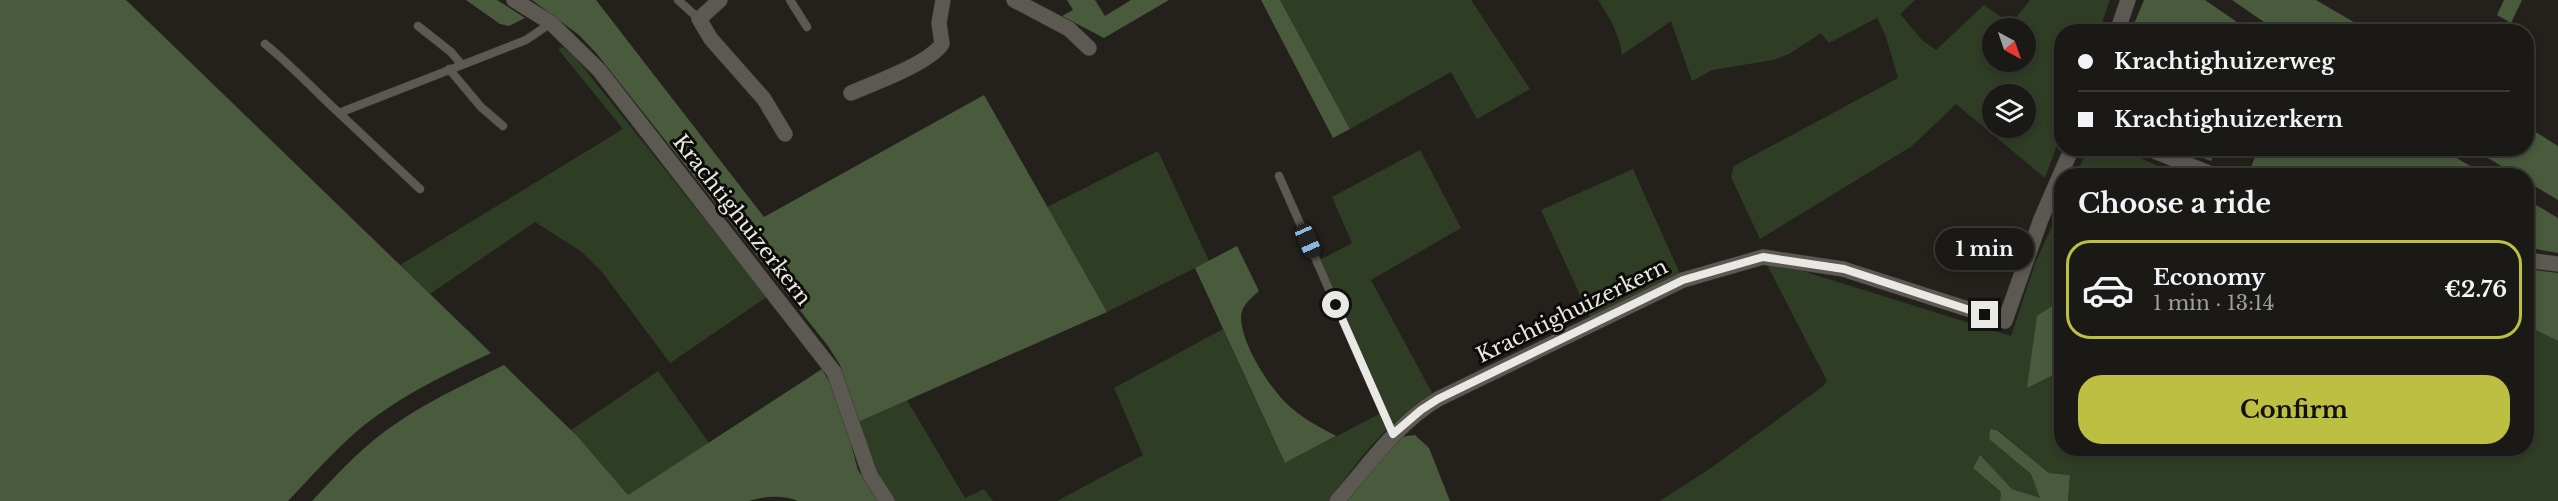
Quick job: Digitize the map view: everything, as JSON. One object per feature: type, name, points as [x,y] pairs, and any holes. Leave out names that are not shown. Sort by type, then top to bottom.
[{"type":"street","name":"Krachtighuizerkern","points":[[514,0],[551,23],[599,70],[834,372],[870,475],[887,501]]},
{"type":"street","points":[[720,0],[699,19],[711,39],[764,99],[785,134]]},
{"type":"street","points":[[851,93],[937,52],[942,44],[939,23],[943,0]]},
{"type":"street","points":[[1014,0],[1069,29],[1089,48]]},
{"type":"street","points":[[2120,24],[2128,0]]},
{"type":"street","points":[[2167,156],[2196,168]]},
{"type":"street","name":"Krachtighuizerkern","points":[[1337,501],[1393,434],[1438,399],[1673,285],[1763,257],[1844,269],[2005,321],[2041,219],[2054,189]]},
{"type":"street","points":[[2534,261],[2558,264]]},
{"type":"lane","points":[[678,0],[699,19]]},
{"type":"lane","points":[[790,0],[807,27]]},
{"type":"lane","points":[[339,113],[526,40],[551,23]]},
{"type":"lane","points":[[418,26],[451,52],[461,64]]},
{"type":"lane","points":[[265,44],[284,59],[296,73],[420,189]]},
{"type":"lane","points":[[449,69],[481,107],[502,126]]},
{"type":"lane","points":[[1279,176],[1393,434]]},
{"type":"green space","points":[[0,0],[126,0],[491,353],[387,408],[338,448],[288,501],[0,501]]},
{"type":"green space","points":[[466,0],[497,0],[525,18],[509,26],[500,24]]},
{"type":"green space","points":[[532,0],[596,0],[764,217],[984,95],[1107,312],[858,422],[840,365],[828,346],[597,54],[579,35]]},
{"type":"green space","points":[[1067,0],[1095,0],[1105,16],[1131,0],[1169,0],[1104,38],[1062,16],[1073,10]]},
{"type":"green space","points":[[1261,0],[1280,0],[1350,129],[1333,138]]},
{"type":"green space","points":[[1280,0],[1471,0],[1530,89],[1477,119],[1451,72],[1350,129]]},
{"type":"green space","points":[[1598,0],[1915,0],[1900,14],[1922,40],[1936,50],[1984,5],[2002,18],[1982,18],[1982,72],[2036,72],[2036,18],[2016,18],[2030,0],[2110,0],[2101,24],[2054,24],[2054,153],[2045,178],[1997,138],[2036,138],[2036,84],[1982,84],[1982,126],[1956,104],[1912,146],[1760,239],[1731,177],[1734,166],[1898,78],[1885,34],[1877,18],[1829,43],[1821,33],[1789,54],[1773,60],[1712,70],[1692,81],[1671,21],[1622,55],[1616,32]]},
{"type":"green space","points":[[2144,0],[2205,0],[2240,24],[2134,24]]},
{"type":"green space","points":[[2232,0],[2316,0],[2357,24],[2267,24]]},
{"type":"green space","points":[[2504,0],[2522,0],[2511,23],[2497,15]]},
{"type":"green space","points":[[563,47],[575,57],[767,297],[670,363],[602,272],[582,252],[535,222],[430,294],[400,265],[623,129],[558,49]]},
{"type":"green space","points":[[2534,131],[2558,146],[2558,200],[2534,186],[2534,168],[2505,168],[2484,156],[2534,156]]},
{"type":"green space","points":[[1420,150],[1461,228],[1371,280],[1432,393],[1401,416],[1376,440],[1328,501],[1057,501],[1143,455],[1114,388],[1223,329],[1285,463],[1385,411],[1314,263],[1352,243],[1332,197]]},
{"type":"green space","points":[[1158,151],[1209,261],[1107,312],[1047,207]]},
{"type":"green space","points":[[2085,156],[2136,156],[2162,168],[2079,168]]},
{"type":"green space","points":[[2197,156],[2213,156],[2211,161]]},
{"type":"green space","points":[[2255,156],[2453,156],[2474,168],[2251,168]]},
{"type":"green space","points":[[1633,169],[1681,276],[1591,319],[1541,210]]},
{"type":"green space","points":[[2534,204],[2558,218],[2558,253],[2534,248]]},
{"type":"green space","points":[[2054,222],[2054,318],[2027,387],[2054,374],[2054,456],[2534,456],[2534,329],[2558,341],[2558,501],[2068,501],[2070,475],[2049,473],[1998,430],[1990,429],[1989,439],[2031,474],[2041,499],[2012,489],[1980,456],[1973,468],[2001,492],[2000,501],[1660,501],[1711,468],[1827,381],[1764,259],[2011,336],[2036,261]]},
{"type":"green space","points":[[1237,246],[1259,291],[1250,299],[1241,313],[1242,327],[1250,351],[1271,386],[1291,408],[1336,436],[1285,463],[1195,268]]},
{"type":"green space","points":[[2534,270],[2558,273],[2558,341],[2534,329]]},
{"type":"green space","points":[[2054,305],[2054,374],[2027,388],[2037,316]]},
{"type":"green space","points":[[504,365],[577,436],[628,495],[822,369],[838,397],[858,470],[879,501],[798,501],[774,497],[749,501],[312,501],[339,472],[399,421],[468,382]]},
{"type":"green space","points":[[658,371],[709,443],[628,495],[571,430]]},
{"type":"green space","points":[[907,400],[965,498],[984,489],[993,501],[895,501],[870,465],[858,422]]},
{"type":"green space","points":[[1990,429],[1997,430],[2049,473],[2070,475],[2068,501],[2000,501],[2001,492],[1973,468],[1980,455],[2012,489],[2040,498],[2031,474],[1989,439]]},
{"type":"green space","points":[[1415,435],[1429,448],[1450,501],[1344,501],[1400,437]]},
{"type":"route","points":[[1336,305],[1393,434],[1438,399],[1683,280],[1763,257],[1844,269],[1985,315]]}]
